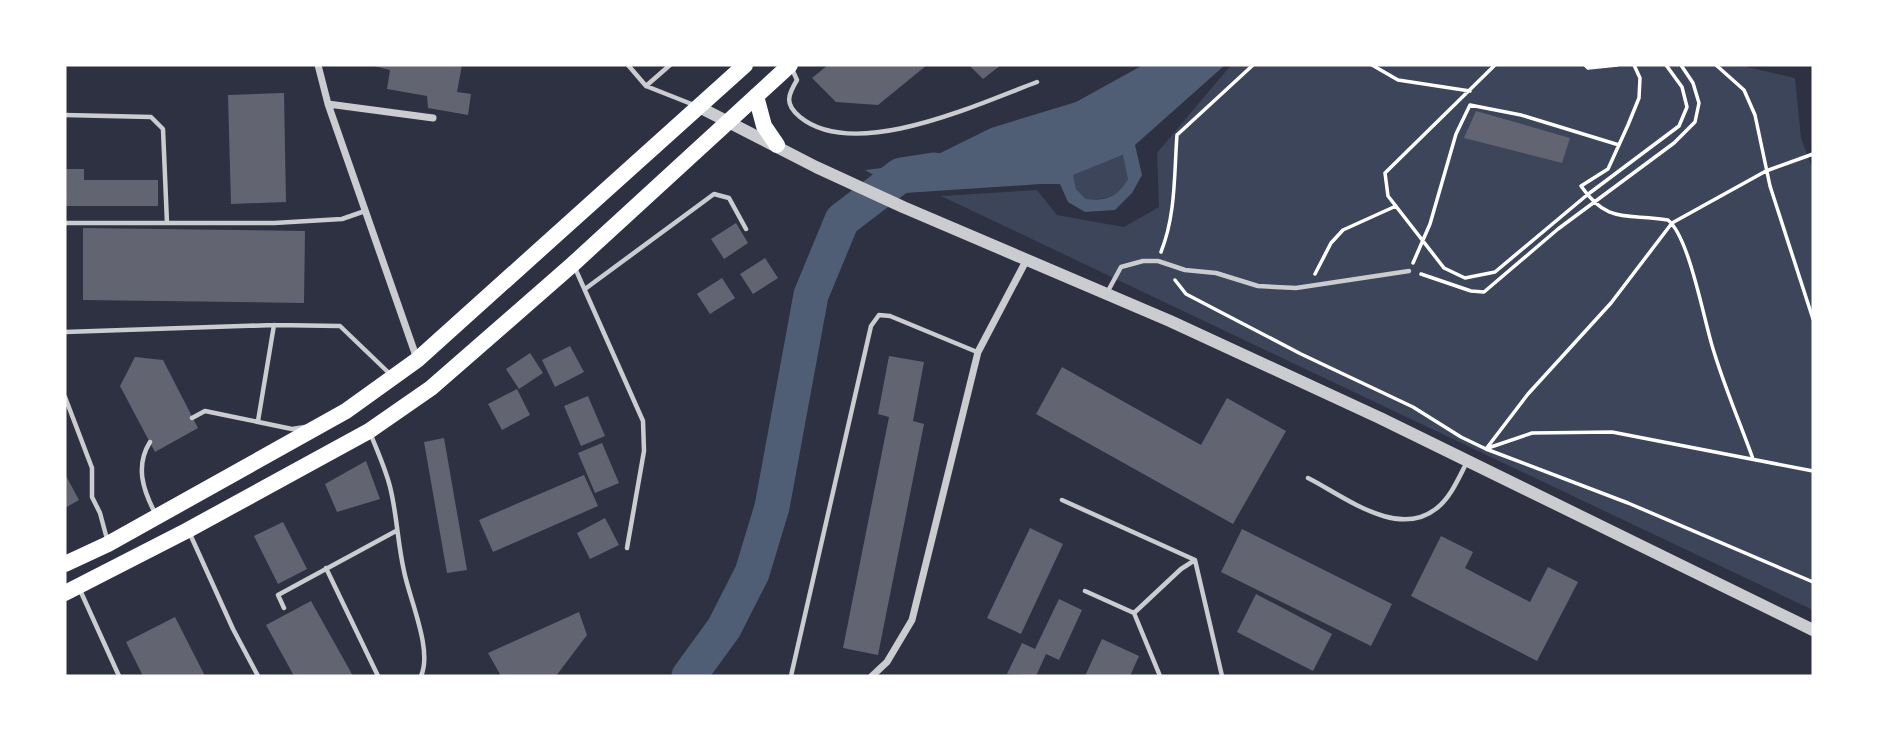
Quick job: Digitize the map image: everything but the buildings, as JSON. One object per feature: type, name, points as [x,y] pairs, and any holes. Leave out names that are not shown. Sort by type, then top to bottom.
[{"type":"main road","points":[[72,590],[188,530],[369,430],[431,388],[573,264],[789,65]]},
{"type":"main road","points":[[65,564],[108,544],[346,411],[417,360],[743,66]]},
{"type":"main road","points":[[756,96],[764,127],[777,145]]},
{"type":"street","points":[[318,65],[328,104],[417,360]]},
{"type":"street","points":[[328,104],[433,118]]},
{"type":"street","points":[[699,107],[816,167],[903,207],[1027,258],[1380,418],[1813,630]]},
{"type":"street","points":[[872,676],[887,662],[912,620],[978,352],[1027,258]]},
{"type":"lane","points":[[628,65],[646,86],[699,107]]},
{"type":"lane","points":[[646,86],[670,65]]},
{"type":"lane","points":[[789,65],[797,75],[789,93],[790,105],[798,116],[818,129],[846,134],[883,131],[934,121],[1037,82]]},
{"type":"lane","points":[[65,115],[151,117],[163,129],[167,223]]},
{"type":"lane","points":[[585,289],[714,194],[729,198],[746,229]]},
{"type":"lane","points":[[65,223],[275,223],[342,219],[365,211]]},
{"type":"lane","points":[[1106,293],[1121,267],[1143,261],[1158,261],[1185,270],[1216,273],[1258,286],[1296,288],[1409,271]]},
{"type":"lane","points":[[573,264],[643,421],[644,451],[627,548]]},
{"type":"lane","points":[[791,676],[871,327],[879,315],[890,316],[978,352]]},
{"type":"lane","points":[[258,421],[275,325]]},
{"type":"lane","points":[[65,332],[275,325],[340,327],[392,378]]},
{"type":"lane","points":[[65,397],[92,468],[92,497],[100,513],[108,544]]},
{"type":"lane","points":[[192,418],[205,411],[292,429],[320,425]]},
{"type":"lane","points":[[369,430],[391,491],[406,582],[418,615],[424,660],[421,676]]},
{"type":"lane","points":[[150,442],[143,452],[141,471],[145,493],[156,516]]},
{"type":"lane","points":[[1308,478],[1381,516],[1403,521],[1429,514],[1439,507],[1467,461]]},
{"type":"lane","points":[[1062,500],[1195,560]]},
{"type":"lane","points":[[188,530],[233,629],[258,676]]},
{"type":"lane","points":[[284,608],[278,595],[396,531]]},
{"type":"lane","points":[[1134,613],[1181,569],[1195,560]]},
{"type":"lane","points":[[1195,560],[1222,676]]},
{"type":"lane","points":[[326,568],[378,676]]},
{"type":"lane","points":[[72,590],[119,676]]},
{"type":"lane","points":[[1085,591],[1134,613],[1160,676]]},
{"type":"path","points":[[1253,65],[1177,135],[1173,209],[1168,235],[1158,261],[1186,293],[1301,354],[1413,407],[1461,438],[1628,503],[1813,582]]},
{"type":"path","points":[[1371,65],[1398,80],[1470,91]]},
{"type":"path","points":[[1495,65],[1385,173],[1388,196],[1423,242],[1444,268],[1465,278],[1495,272],[1587,195],[1679,126],[1687,107],[1682,87],[1666,65]]},
{"type":"path","points":[[1585,65],[1588,68],[1616,65]]},
{"type":"path","points":[[1634,65],[1640,78],[1639,98],[1619,145],[1608,169],[1581,186],[1593,203],[1604,211],[1661,219],[1676,226],[1688,256],[1713,352],[1754,459]]},
{"type":"path","points":[[1619,145],[1521,115],[1470,105],[1455,134],[1430,224],[1409,271],[1471,291],[1484,292],[1558,229],[1674,143],[1695,122],[1699,103],[1693,83],[1681,65]]},
{"type":"path","points":[[1716,65],[1744,90],[1755,115],[1766,171],[1813,319]]},
{"type":"path","points":[[1486,449],[1528,394],[1611,303],[1672,223],[1766,171],[1813,154]]},
{"type":"path","points":[[1308,286],[1331,243],[1343,230],[1396,206]]},
{"type":"path","points":[[1486,449],[1532,433],[1612,432],[1813,471]]},
{"type":"shaded area","points":[[1143,65],[1225,65],[1135,145],[1142,175],[1132,193],[1115,210],[1085,212],[1068,202],[1060,184],[905,193],[865,170],[918,164],[991,128],[1076,102]],"holes":[[[1123,155],[1128,179],[1116,194],[1100,199],[1086,199],[1076,189],[1073,175]]]},
{"type":"shaded area","points":[[1231,65],[1738,65],[1795,78],[1801,138],[1813,170],[1813,610],[941,196],[1037,190],[1057,215],[1124,227],[1159,207],[1157,153]]},
{"type":"shaded area","points":[[1124,155],[1128,178],[1117,193],[1105,198],[1086,199],[1076,189],[1072,175]]},
{"type":"waterway","points":[[689,676],[724,628],[752,573],[772,507],[811,295],[842,220],[901,175],[934,170]]}]
